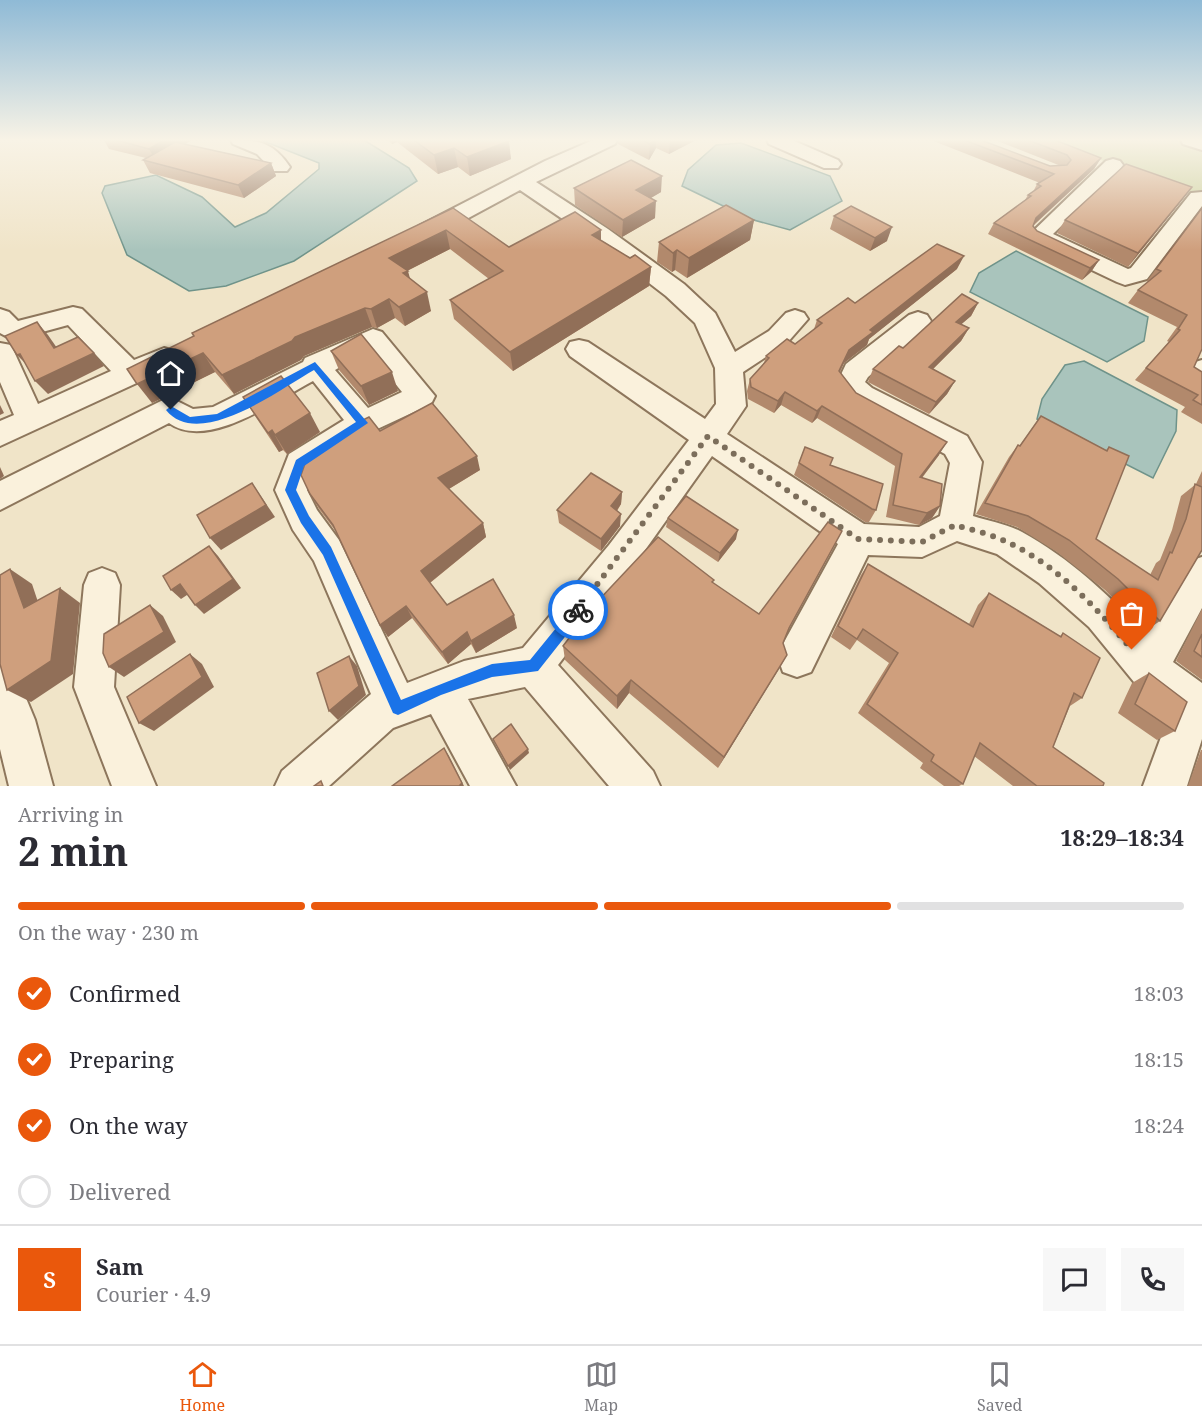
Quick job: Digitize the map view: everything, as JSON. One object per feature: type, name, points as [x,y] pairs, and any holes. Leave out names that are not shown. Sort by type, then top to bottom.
[{"type":"street","points":[[408,241],[530,177]]},
{"type":"street","points":[[1101,177],[1039,236],[1125,277],[1139,274],[1200,197],[1177,189]]},
{"type":"street","points":[[297,786],[384,709],[398,708],[439,689],[492,671],[533,666],[621,556],[731,406],[729,368],[706,319],[675,290],[600,234],[521,181]]},
{"type":"street","points":[[0,318],[13,331],[73,315],[131,374]]},
{"type":"street","points":[[729,368],[778,337],[795,319]]},
{"type":"street","points":[[918,321],[856,370],[850,385],[862,396],[956,445],[966,462],[955,525]]},
{"type":"street","points":[[0,496],[171,410],[188,421],[219,418],[315,365],[372,338],[421,396],[363,423],[300,463],[291,490],[305,520],[327,551],[398,708]]},
{"type":"street","points":[[0,434],[183,349]]},
{"type":"street","points":[[579,349],[858,539],[922,542],[955,525],[1008,542],[1052,571],[1102,614],[1148,668],[1198,705],[1165,786]]},
{"type":"street","points":[[1,352],[31,420]]},
{"type":"street","points":[[315,365],[363,423]]},
{"type":"street","points":[[1202,370],[1199,375],[1202,376]]},
{"type":"street","points":[[797,658],[858,539]]},
{"type":"street","points":[[1148,668],[1202,573]]},
{"type":"street","points":[[102,585],[94,687],[134,786]]},
{"type":"street","points":[[533,666],[638,786]]},
{"type":"street","points":[[439,689],[494,786]]},
{"type":"street","points":[[4,711],[31,786]]},
{"type":"green space","points":[[1145,177],[1202,177],[1202,198]]},
{"type":"water","points":[[148,177],[160,177],[202,197],[235,227],[266,213],[310,177],[414,177],[417,181],[294,261],[226,286],[189,291],[127,255],[102,193],[105,186]]},
{"type":"water","points":[[685,177],[830,177],[842,201],[790,230],[750,219],[682,186]]},
{"type":"water","points":[[1016,251],[1148,317],[1144,341],[1107,362],[970,292],[979,273]]},
{"type":"water","points":[[1084,361],[1177,410],[1176,431],[1153,478],[1037,419],[1042,399],[1065,365]]},
{"type":"building","points":[[206,177],[250,177],[238,185]]},
{"type":"building","points":[[597,177],[661,177],[636,190],[656,201],[623,220],[574,188]]},
{"type":"building","points":[[1049,177],[1081,177],[1036,218],[1033,226],[1037,231],[1099,260],[1090,268],[994,223],[1031,196],[1028,195],[1041,186],[1037,184]]},
{"type":"building","points":[[1112,177],[1162,177],[1192,187],[1138,253],[1065,220]]},
{"type":"building","points":[[726,205],[754,220],[689,258],[677,250],[673,253],[659,242]]},
{"type":"building","points":[[851,206],[892,227],[875,238],[834,216]]},
{"type":"building","points":[[453,208],[509,247],[575,212],[601,230],[592,235],[630,258],[635,255],[651,267],[510,352],[450,300],[503,271],[446,230],[389,258],[408,271],[403,273],[427,292],[399,307],[389,299],[371,309],[365,308],[295,337],[292,341],[222,375],[203,353],[137,384],[127,369],[194,336],[192,333]]},
{"type":"building","points":[[1202,208],[1202,349],[1194,367],[1202,372],[1202,405],[1193,400],[1198,395],[1146,368],[1180,330],[1178,329],[1187,315],[1138,290],[1161,271],[1156,269]]},
{"type":"building","points":[[937,244],[964,256],[870,330],[873,332],[849,350],[839,371],[856,393],[947,442],[920,477],[942,484],[940,506],[927,513],[893,505],[902,454],[822,406],[817,411],[785,392],[778,401],[751,387],[750,379],[769,358],[766,356],[787,339],[795,344],[822,323],[817,320],[848,298],[855,303]]},
{"type":"building","points":[[962,294],[978,303],[956,322],[969,328],[929,367],[955,381],[936,402],[873,369],[899,346],[903,348]]},
{"type":"building","points":[[37,322],[54,348],[78,337],[94,353],[35,381],[20,354],[17,355],[5,336]]},
{"type":"building","points":[[361,334],[392,372],[361,386],[331,351]]},
{"type":"building","points":[[281,376],[310,413],[275,435],[272,430],[268,433],[243,397]]},
{"type":"building","points":[[432,403],[477,456],[438,478],[483,523],[421,571],[447,605],[493,579],[514,615],[471,641],[467,632],[442,652],[406,606],[380,625],[333,525],[310,494],[301,475],[307,458],[365,419],[369,417],[380,431]]},
{"type":"building","points":[[1041,416],[1107,451],[1109,447],[1129,456],[1096,539],[1158,580],[1186,519],[1195,484],[1202,487],[1202,550],[1160,621],[1118,579],[1069,540],[1028,516],[985,503],[1018,445],[1020,446]]},
{"type":"building","points":[[805,447],[833,458],[830,465],[883,484],[876,510],[799,463]]},
{"type":"building","points":[[591,473],[622,492],[611,506],[621,514],[601,539],[557,510]]},
{"type":"building","points":[[252,483],[266,505],[210,538],[197,515]]},
{"type":"building","points":[[686,496],[738,530],[720,553],[668,518]]},
{"type":"building","points":[[828,522],[842,531],[789,628],[783,643],[787,655],[724,757],[631,680],[617,696],[563,646],[596,603],[658,537],[714,580],[712,582],[759,614]]},
{"type":"building","points":[[209,546],[233,579],[195,605],[180,584],[171,590],[163,576]]},
{"type":"building","points":[[868,564],[973,627],[989,593],[1061,637],[1063,633],[1100,658],[1082,698],[1074,693],[1053,747],[1104,783],[1103,786],[1037,786],[980,743],[963,784],[931,761],[934,755],[867,704],[898,653],[863,629],[857,639],[838,626]]},
{"type":"building","points":[[10,569],[24,608],[60,588],[51,661],[7,690],[0,664],[0,575]]},
{"type":"building","points":[[150,605],[164,632],[109,667],[103,653],[104,634]]},
{"type":"building","points":[[1202,634],[1202,657],[1194,651]]},
{"type":"building","points":[[190,654],[202,677],[139,723],[127,697]]},
{"type":"building","points":[[349,656],[359,686],[329,711],[317,673]]},
{"type":"building","points":[[1149,673],[1187,702],[1175,731],[1135,704]]},
{"type":"building","points":[[511,724],[528,749],[508,766],[493,739]]},
{"type":"building","points":[[444,748],[462,783],[459,786],[392,786]]},
{"type":"way so far","points":[[578,610],[621,556],[708,436],[858,539],[922,542],[955,525],[1008,542],[1052,571],[1102,614],[1132,650]]},
{"type":"route","points":[[171,410],[188,421],[219,418],[315,365],[363,423],[300,463],[291,490],[305,520],[327,551],[398,708],[439,689],[492,671],[533,666],[578,610]]}]
